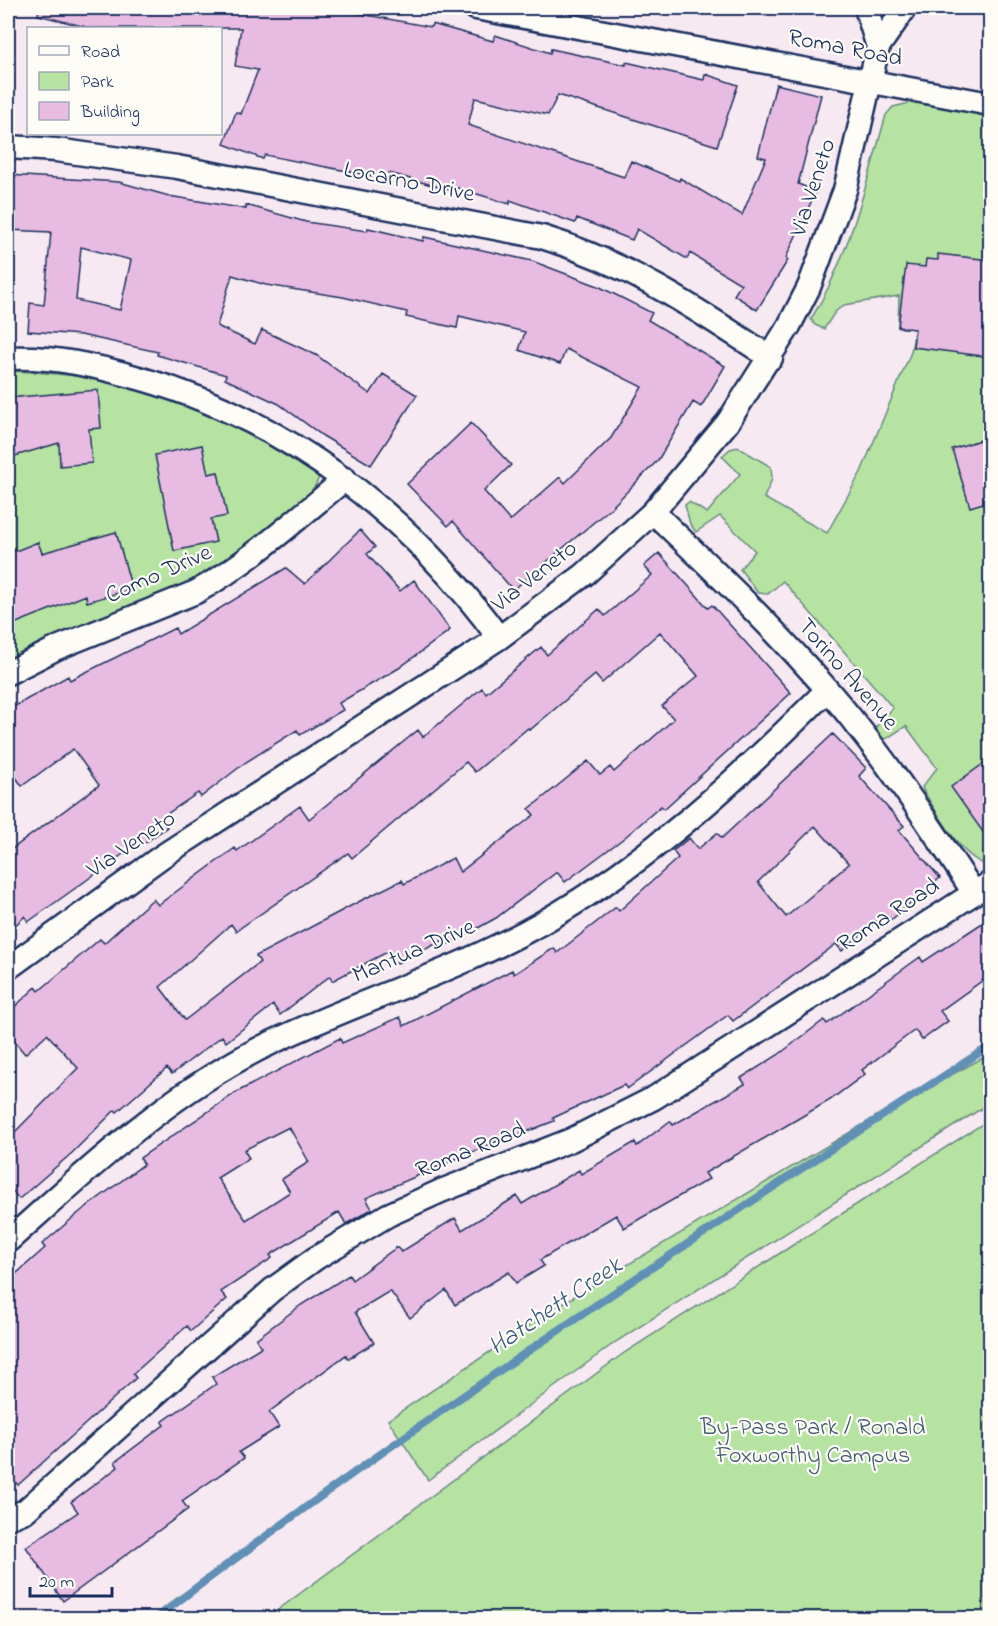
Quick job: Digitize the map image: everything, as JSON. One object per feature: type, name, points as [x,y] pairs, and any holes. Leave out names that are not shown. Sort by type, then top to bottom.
[{"type":"street","name":"Roma Road","points":[[476,8],[990,104]]},
{"type":"street","points":[[866,8],[878,47]]},
{"type":"street","name":"Via Veneto","points":[[8,968],[44,939],[161,857],[499,638],[585,574],[653,512],[728,422],[771,358],[809,287],[830,233],[857,147],[878,47],[905,8]]},
{"type":"street","name":"Locarno Drive","points":[[8,147],[56,150],[177,167],[542,237],[576,247],[632,271],[771,358]]},
{"type":"street","points":[[8,358],[74,362],[109,370],[194,396],[275,433],[345,479],[418,543],[479,610],[499,638]]},
{"type":"street","name":"Como Drive","points":[[8,673],[57,648],[196,592],[217,581],[251,558],[345,479]]},
{"type":"street","name":"Torino Avenue","points":[[653,512],[723,578],[827,690],[982,888]]},
{"type":"street","name":"Mantua Drive","points":[[8,1242],[139,1126],[180,1096],[227,1067],[274,1042],[507,941],[544,922],[590,892],[659,843],[705,806],[827,690]]},
{"type":"street","name":"Roma Road","points":[[8,1518],[25,1511],[252,1308],[316,1258],[364,1228],[415,1202],[571,1140],[654,1098],[982,888]]},
{"type":"green space","points":[[914,102],[990,115],[989,865],[979,862],[961,846],[924,792],[922,787],[937,768],[906,726],[886,739],[881,738],[875,728],[893,708],[783,581],[768,594],[758,593],[740,569],[755,551],[720,516],[696,532],[690,524],[685,505],[689,502],[707,513],[740,474],[722,456],[730,449],[738,447],[771,467],[772,479],[764,498],[827,533],[861,472],[911,352],[915,329],[898,327],[899,296],[844,305],[835,312],[824,329],[815,325],[811,319],[836,272],[846,246],[886,115],[893,107]]},
{"type":"green space","points":[[8,371],[66,375],[95,380],[180,402],[245,429],[315,470],[319,476],[313,489],[285,518],[246,548],[196,579],[8,662]]},
{"type":"green space","points":[[990,1054],[990,1103],[617,1341],[428,1480],[388,1420],[560,1305],[894,1106]]},
{"type":"green space","name":"By-Pass Park / Ronald Foxworthy Campus","points":[[990,1119],[990,1618],[267,1618],[624,1353]]},
{"type":"building","points":[[39,8],[329,8],[431,27],[432,24],[493,41],[495,35],[550,53],[551,49],[626,65],[626,62],[704,80],[705,74],[738,85],[717,146],[558,95],[548,115],[475,98],[468,125],[624,177],[631,161],[679,181],[680,178],[742,215],[766,158],[758,156],[776,84],[821,95],[798,184],[816,191],[786,258],[788,260],[757,310],[734,295],[741,284],[690,253],[687,259],[637,229],[632,240],[577,218],[575,223],[510,200],[510,204],[454,187],[453,191],[389,173],[388,179],[265,155],[263,159],[224,144],[236,112],[241,114],[258,70],[235,66],[241,28],[86,27],[38,15]]},
{"type":"building","points":[[8,175],[119,182],[169,196],[246,209],[246,205],[306,222],[367,231],[368,228],[423,241],[424,237],[532,261],[598,286],[652,313],[648,320],[725,366],[701,407],[693,402],[658,460],[612,507],[513,590],[453,521],[448,526],[407,484],[471,423],[511,465],[484,491],[510,521],[560,477],[565,483],[611,438],[642,387],[566,349],[560,364],[519,350],[525,332],[459,316],[457,328],[406,317],[407,312],[343,297],[266,285],[232,275],[217,326],[255,344],[262,330],[316,355],[370,394],[383,374],[417,395],[371,465],[323,436],[279,404],[225,379],[226,375],[157,355],[158,352],[81,335],[28,331],[30,303],[44,305],[51,232],[8,230]],"holes":[[[81,247],[131,260],[120,310],[76,300]]]},
{"type":"building","points":[[938,254],[990,260],[990,357],[913,347],[915,329],[898,327],[906,265],[925,267],[926,259],[938,260]]},
{"type":"building","points":[[98,390],[101,428],[89,429],[92,463],[60,466],[59,443],[8,458],[8,398]]},
{"type":"building","points":[[983,439],[990,464],[990,501],[970,507],[952,449]]},
{"type":"building","points":[[202,445],[208,474],[218,472],[227,516],[211,519],[216,542],[174,551],[155,455]]},
{"type":"building","points":[[360,530],[375,547],[367,554],[400,591],[414,580],[450,630],[399,668],[339,703],[343,710],[300,735],[297,730],[246,762],[201,797],[198,793],[161,818],[167,827],[142,845],[140,842],[28,922],[25,916],[8,932],[8,852],[99,785],[73,749],[22,786],[8,766],[8,710],[68,676],[70,680],[175,628],[178,634],[286,568],[305,584]]},
{"type":"building","points":[[116,532],[132,589],[87,602],[86,595],[14,624],[8,609],[8,554],[38,542],[42,553]]},
{"type":"building","points":[[659,553],[708,608],[712,605],[791,693],[664,809],[661,806],[624,838],[565,882],[557,872],[496,918],[449,944],[446,939],[393,965],[387,952],[332,981],[330,976],[280,1015],[273,1005],[226,1042],[222,1036],[172,1074],[167,1068],[117,1112],[115,1110],[72,1153],[19,1199],[8,1186],[8,1139],[78,1068],[47,1034],[25,1054],[8,1034],[8,1013],[36,987],[39,991],[100,939],[104,943],[153,899],[158,905],[235,848],[237,851],[300,806],[309,819],[418,730],[423,737],[482,688],[486,693],[541,647],[547,655],[599,609],[605,616],[652,575],[644,566]],"holes":[[[660,632],[698,676],[662,706],[674,719],[614,772],[610,767],[600,775],[588,761],[529,809],[534,815],[460,872],[453,858],[404,884],[402,880],[256,956],[260,962],[185,1020],[160,987],[231,924],[236,931],[348,853],[352,858],[466,762],[475,772],[528,728],[530,730],[595,675],[602,683]]]},
{"type":"building","points":[[833,734],[866,768],[859,776],[904,826],[899,830],[940,878],[891,920],[885,914],[842,951],[836,944],[733,1021],[728,1015],[627,1089],[624,1085],[553,1118],[554,1121],[511,1138],[509,1136],[366,1198],[372,1209],[346,1224],[339,1212],[270,1255],[272,1258],[221,1292],[227,1299],[191,1331],[187,1326],[133,1374],[136,1378],[18,1485],[8,1474],[8,1281],[45,1248],[42,1244],[81,1211],[144,1164],[140,1158],[237,1092],[340,1038],[342,1043],[400,1017],[404,1026],[512,970],[514,974],[554,948],[557,953],[616,907],[619,911],[678,858],[673,851],[689,838],[698,849],[717,833],[722,838]],"holes":[[[815,826],[849,864],[786,917],[758,882]],[[289,1127],[309,1162],[282,1179],[290,1192],[246,1220],[217,1178],[249,1158],[244,1150]]]},
{"type":"building","points":[[990,759],[990,842],[951,787]]},
{"type":"building","points":[[990,918],[990,975],[940,1011],[948,1021],[922,1040],[915,1030],[862,1070],[865,1074],[830,1100],[705,1173],[709,1179],[624,1228],[616,1215],[540,1260],[544,1266],[516,1283],[509,1272],[455,1305],[446,1290],[410,1318],[390,1291],[355,1312],[374,1343],[348,1359],[346,1355],[269,1412],[279,1427],[239,1452],[244,1458],[182,1501],[188,1509],[63,1601],[26,1547],[78,1512],[71,1502],[118,1467],[115,1462],[164,1425],[162,1422],[216,1384],[212,1377],[261,1347],[256,1339],[301,1305],[349,1275],[352,1280],[397,1247],[401,1252],[455,1218],[462,1230],[517,1196],[522,1204],[579,1170],[581,1174],[635,1142],[637,1146],[670,1121],[673,1125],[745,1084],[741,1078],[778,1055],[824,1020],[827,1024],[920,957],[923,962]]},
{"type":"waterway","name":"Hatchett Creek","points":[[156,1618],[257,1542],[463,1396],[778,1184],[990,1046]]}]
